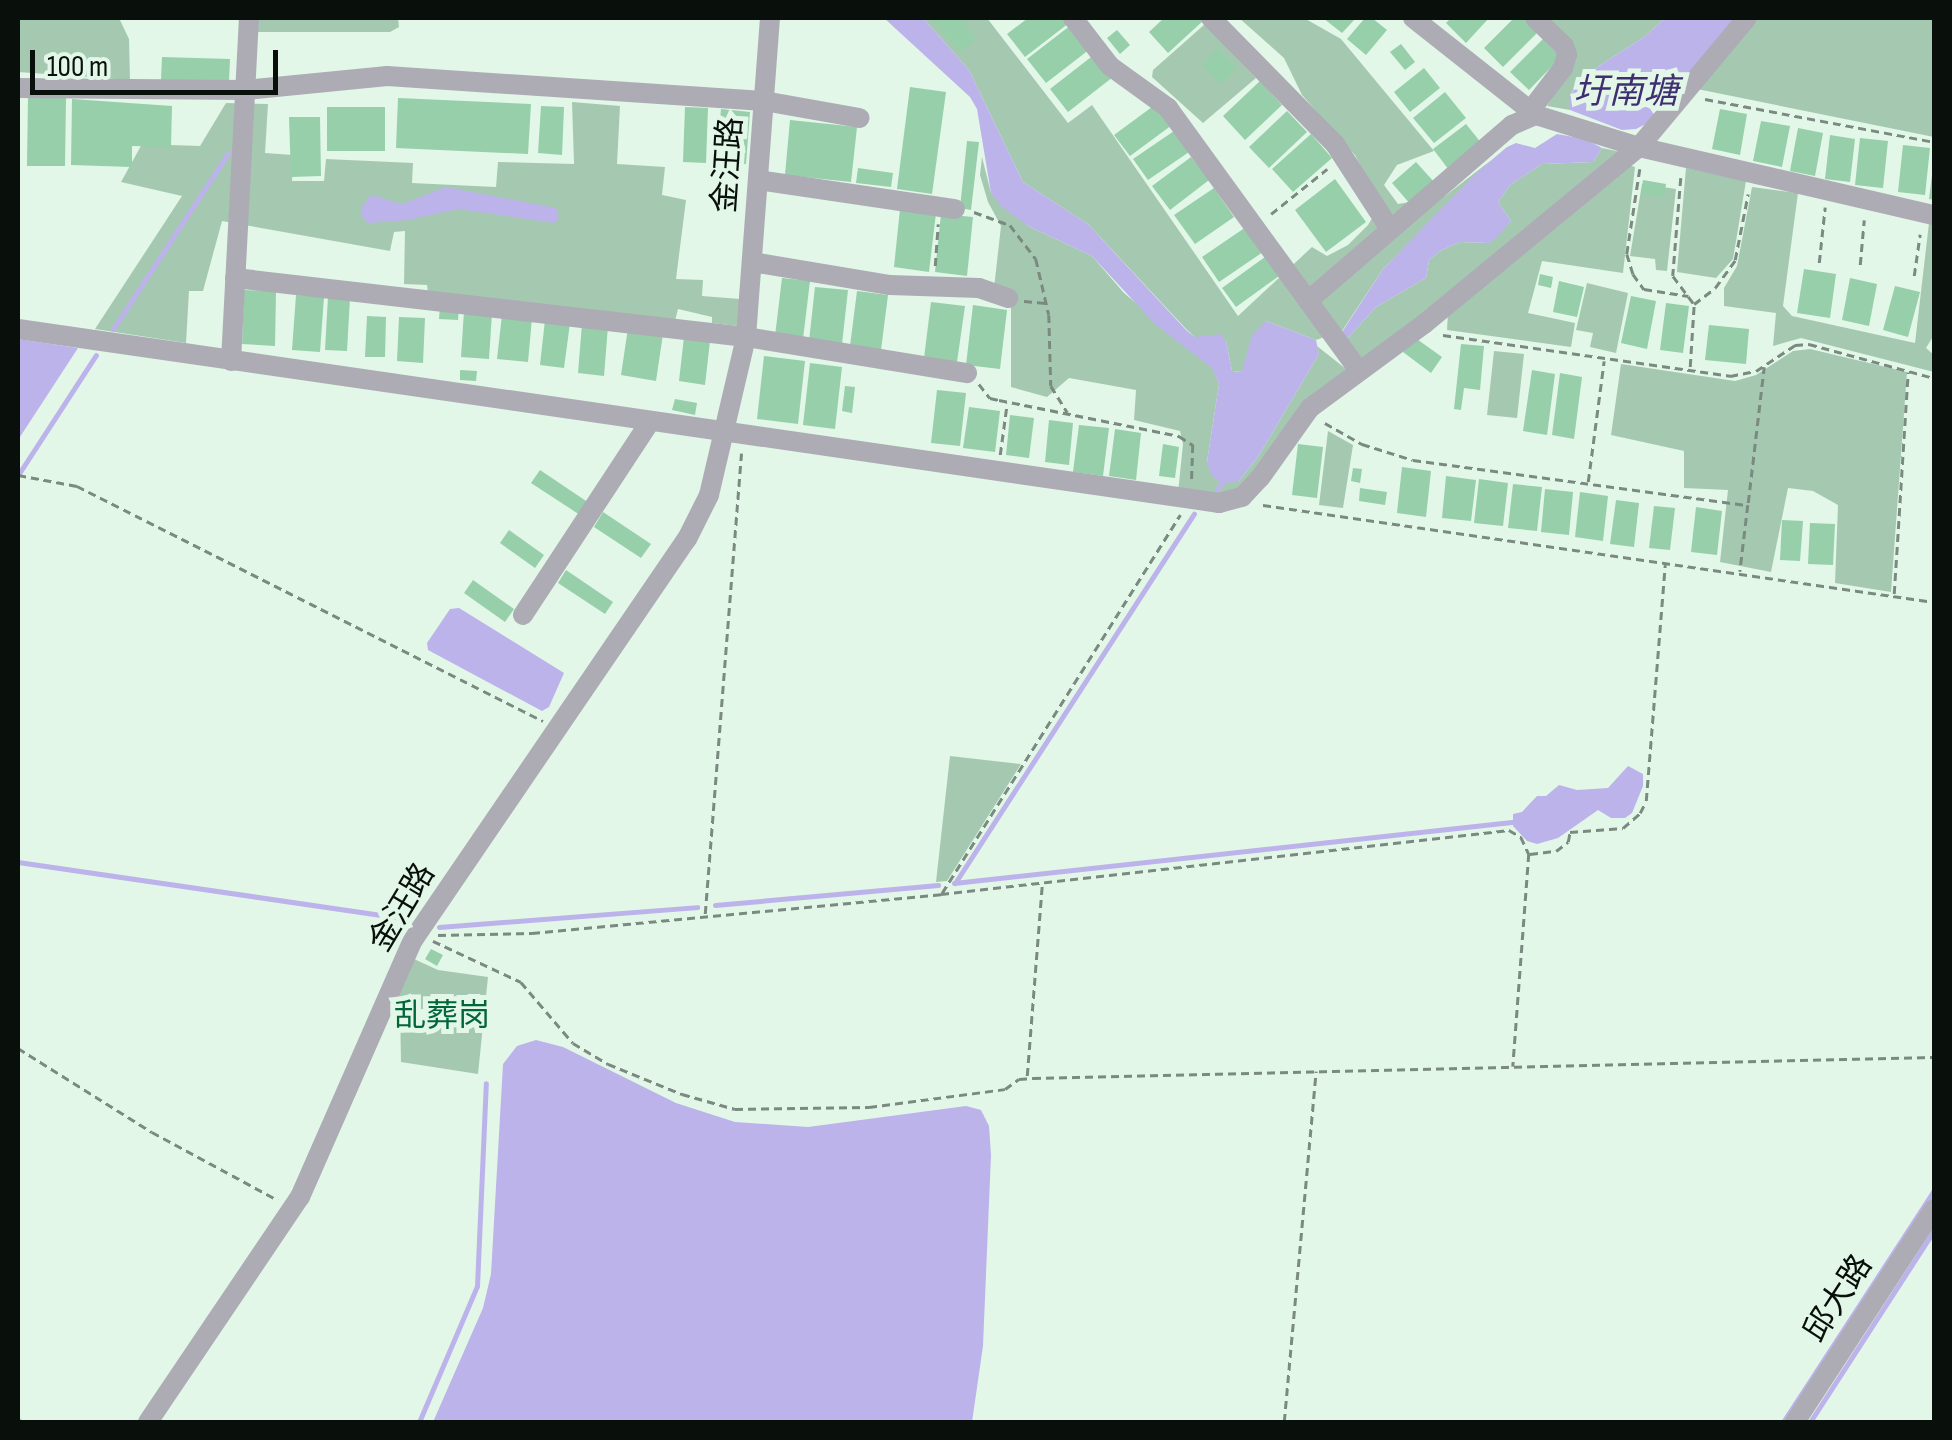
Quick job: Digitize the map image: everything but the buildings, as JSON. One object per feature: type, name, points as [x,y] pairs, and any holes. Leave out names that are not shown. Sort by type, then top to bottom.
[{"type":"street","points":[[232,361],[249,18]]},
{"type":"street","name":"金汪路","points":[[148,1422],[293,1208],[417,934],[687,539],[708,495],[733,435],[746,337],[770,18]]},
{"type":"street","points":[[1073,18],[1110,66],[1168,108],[1359,372]]},
{"type":"street","points":[[1210,18],[1341,153],[1390,229]]},
{"type":"street","points":[[1414,18],[1533,112],[1641,148],[1929,214]]},
{"type":"street","points":[[1308,301],[1512,124],[1533,112],[1567,56],[1564,46],[1534,18]]},
{"type":"street","points":[[18,329],[733,435],[1190,499],[1234,501],[1260,478],[1310,408],[1424,324],[1641,148],[1747,18]]},
{"type":"street","points":[[18,88],[245,90],[387,76],[764,101],[859,118]]},
{"type":"street","points":[[758,180],[947,208]]},
{"type":"street","points":[[752,262],[933,288],[979,288],[1008,298]]},
{"type":"street","points":[[236,278],[746,337],[967,373]]},
{"type":"street","points":[[522,615],[649,423]]},
{"type":"street","name":"邱大路","points":[[1794,1422],[1934,1209]]},
{"type":"path","points":[[1683,96],[1934,142]]},
{"type":"path","points":[[1641,148],[1627,254],[1630,264],[1644,290],[1688,296]]},
{"type":"path","points":[[1254,228],[1341,153]]},
{"type":"path","points":[[1684,158],[1674,276],[1694,304],[1690,370]]},
{"type":"path","points":[[1694,304],[1715,288],[1735,260],[1750,172]]},
{"type":"path","points":[[1819,263],[1827,190]]},
{"type":"path","points":[[1860,265],[1866,199]]},
{"type":"path","points":[[933,288],[947,208],[986,214],[1020,233],[1036,259],[1047,304],[1051,386],[1068,413]]},
{"type":"path","points":[[1914,276],[1929,214]]},
{"type":"path","points":[[1008,298],[1047,304]]},
{"type":"path","points":[[1424,324],[1448,337],[1730,376],[1764,368],[1795,345],[1809,344],[1934,378]]},
{"type":"path","points":[[1588,483],[1604,358]]},
{"type":"path","points":[[1740,574],[1764,368]]},
{"type":"path","points":[[1894,596],[1908,371]]},
{"type":"path","points":[[941,894],[1190,499],[1193,446],[1168,432],[990,398],[967,373]]},
{"type":"path","points":[[998,472],[1007,402]]},
{"type":"path","points":[[1310,408],[1321,420],[1362,444],[1414,460],[1748,505]]},
{"type":"path","points":[[705,916],[733,435]]},
{"type":"path","points":[[18,475],[77,486],[557,729]]},
{"type":"path","points":[[1234,501],[1934,602]]},
{"type":"path","points":[[1529,854],[1556,851],[1568,842],[1570,832],[1623,828],[1640,814],[1646,801],[1665,563]]},
{"type":"path","points":[[417,934],[532,933],[941,894],[1509,830],[1520,837],[1529,854],[1513,1066]]},
{"type":"path","points":[[1027,1078],[1042,883]]},
{"type":"path","points":[[417,934],[521,982],[573,1043],[608,1064],[682,1094],[735,1109],[869,1107],[1005,1090],[1027,1078],[1934,1057]]},
{"type":"path","points":[[18,1048],[152,1132],[293,1208]]},
{"type":"path","points":[[1284,1422],[1316,1071]]},
{"type":"green space","points":[[18,18],[119,18],[129,39],[130,80],[18,72]]},
{"type":"green space","points":[[255,18],[398,18],[399,27],[390,32],[254,32]]},
{"type":"green space","points":[[923,18],[987,18],[1068,123],[1092,105],[1238,316],[1312,247],[1327,256],[1348,245],[1368,225],[1380,205],[1355,155],[1302,95],[1284,58],[1239,18],[1304,18],[1341,39],[1434,151],[1397,165],[1384,185],[1398,204],[1445,196],[1490,161],[1383,269],[1342,331],[1316,340],[1266,321],[1242,372],[1232,371],[1226,341],[1195,337],[1088,224],[1023,182],[969,70]]},
{"type":"green space","points":[[1542,18],[1665,18],[1644,37],[1582,77],[1570,95],[1570,110],[1547,106],[1568,72]]},
{"type":"green space","points":[[1754,18],[1934,18],[1934,137],[1697,89]]},
{"type":"green space","points":[[1205,24],[1256,78],[1203,123],[1152,77],[1153,70]]},
{"type":"green space","points":[[572,102],[620,106],[617,164],[665,167],[662,195],[686,200],[676,279],[703,280],[702,296],[740,299],[738,326],[712,323],[712,317],[678,309],[675,321],[428,293],[427,285],[404,284],[405,231],[394,232],[390,251],[222,221],[203,291],[189,291],[186,343],[95,329],[182,196],[121,182],[142,144],[200,146],[226,103],[268,104],[265,153],[293,155],[292,181],[324,181],[326,159],[413,163],[412,183],[496,187],[498,162],[574,164]]},
{"type":"green space","points":[[1602,148],[1621,152],[1525,236],[1365,357],[1358,358],[1345,341],[1376,307],[1426,278],[1429,260],[1440,251],[1460,242],[1489,243],[1511,221],[1498,202],[1510,185],[1542,164],[1593,162]]},
{"type":"green space","points":[[982,157],[991,193],[1028,226],[1092,256],[1124,293],[1213,368],[1219,384],[1207,462],[1238,482],[1258,457],[1319,354],[1317,346],[1346,369],[1244,487],[1225,498],[1178,493],[1183,444],[1180,431],[1134,420],[1136,390],[1069,378],[1047,397],[1011,387],[1011,294],[994,288],[1001,226],[980,175]]},
{"type":"green space","points":[[1625,164],[1635,167],[1623,273],[1542,261],[1528,313],[1575,323],[1571,347],[1447,330],[1448,312]]},
{"type":"green space","points":[[1686,168],[1746,181],[1733,259],[1716,278],[1677,272]]},
{"type":"green space","points":[[1642,184],[1676,189],[1667,271],[1656,270],[1655,259],[1630,256]]},
{"type":"green space","points":[[1752,187],[1798,193],[1783,306],[1792,316],[1915,343],[1929,223],[1934,224],[1934,335],[1926,348],[1934,355],[1934,372],[1801,338],[1773,346],[1776,313],[1724,306],[1724,288],[1737,266]]},
{"type":"green space","points":[[1587,283],[1628,293],[1616,353],[1590,347],[1593,333],[1576,330]]},
{"type":"green space","points":[[1810,349],[1907,372],[1891,592],[1835,583],[1838,505],[1813,491],[1788,488],[1771,572],[1720,562],[1728,490],[1684,488],[1684,451],[1611,435],[1621,364],[1735,381],[1756,375],[1793,351]]},
{"type":"green space","points":[[1494,351],[1524,354],[1517,418],[1487,415]]},
{"type":"green space","points":[[1328,431],[1353,445],[1343,508],[1319,505]]},
{"type":"green space","points":[[950,756],[1021,764],[947,881],[936,882]]},
{"type":"green space","name":"乱葬岗","points":[[414,959],[438,970],[488,977],[478,1074],[401,1062],[400,1005],[396,999]]},
{"type":"water","points":[[884,18],[923,18],[969,70],[1023,182],[1088,224],[1187,331],[1195,337],[1220,334],[1226,341],[1232,371],[1242,372],[1252,335],[1266,321],[1316,340],[1319,354],[1258,457],[1238,482],[1222,483],[1212,476],[1207,462],[1219,384],[1212,368],[1155,324],[1092,256],[1028,226],[1002,207],[991,193],[977,109],[970,97]]},
{"type":"water","name":"圩南塘","points":[[1665,18],[1737,18],[1648,123],[1622,130],[1570,110],[1570,96],[1582,77],[1644,37]]},
{"type":"water","points":[[1557,134],[1585,139],[1602,148],[1593,162],[1542,164],[1510,185],[1498,202],[1511,221],[1497,237],[1489,243],[1460,242],[1440,251],[1429,260],[1426,278],[1376,307],[1345,341],[1342,332],[1383,269],[1476,173],[1507,147],[1516,143],[1535,148]]},
{"type":"water","points":[[446,187],[556,208],[559,218],[554,223],[458,209],[408,220],[369,223],[363,219],[361,208],[371,195],[402,204]]},
{"type":"water","points":[[18,339],[78,348],[18,440]]},
{"type":"water","points":[[459,608],[564,673],[549,707],[542,711],[428,650],[427,643],[450,609]]},
{"type":"water","points":[[1628,766],[1643,774],[1643,786],[1632,813],[1625,818],[1611,818],[1598,810],[1558,838],[1537,844],[1527,841],[1513,826],[1513,814],[1522,812],[1537,796],[1546,796],[1559,785],[1577,790],[1608,788]]},
{"type":"water","points":[[536,1040],[563,1047],[676,1103],[735,1122],[808,1127],[966,1106],[981,1110],[989,1126],[991,1155],[983,1346],[972,1422],[433,1422],[483,1308],[491,1274],[503,1064],[517,1046]]},
{"type":"waterway","points":[[113,329],[228,153]]},
{"type":"waterway","points":[[18,475],[96,355]]},
{"type":"waterway","points":[[1217,489],[1222,483]]},
{"type":"waterway","points":[[955,883],[1194,513]]},
{"type":"waterway","points":[[954,883],[1512,822]]},
{"type":"waterway","points":[[18,862],[410,919]]},
{"type":"waterway","points":[[715,905],[938,885]]},
{"type":"waterway","points":[[439,927],[697,907]]},
{"type":"waterway","points":[[419,1422],[477,1286],[486,1083]]},
{"type":"waterway","points":[[1783,1422],[1934,1190]]},
{"type":"waterway","points":[[1810,1422],[1934,1230]]}]
